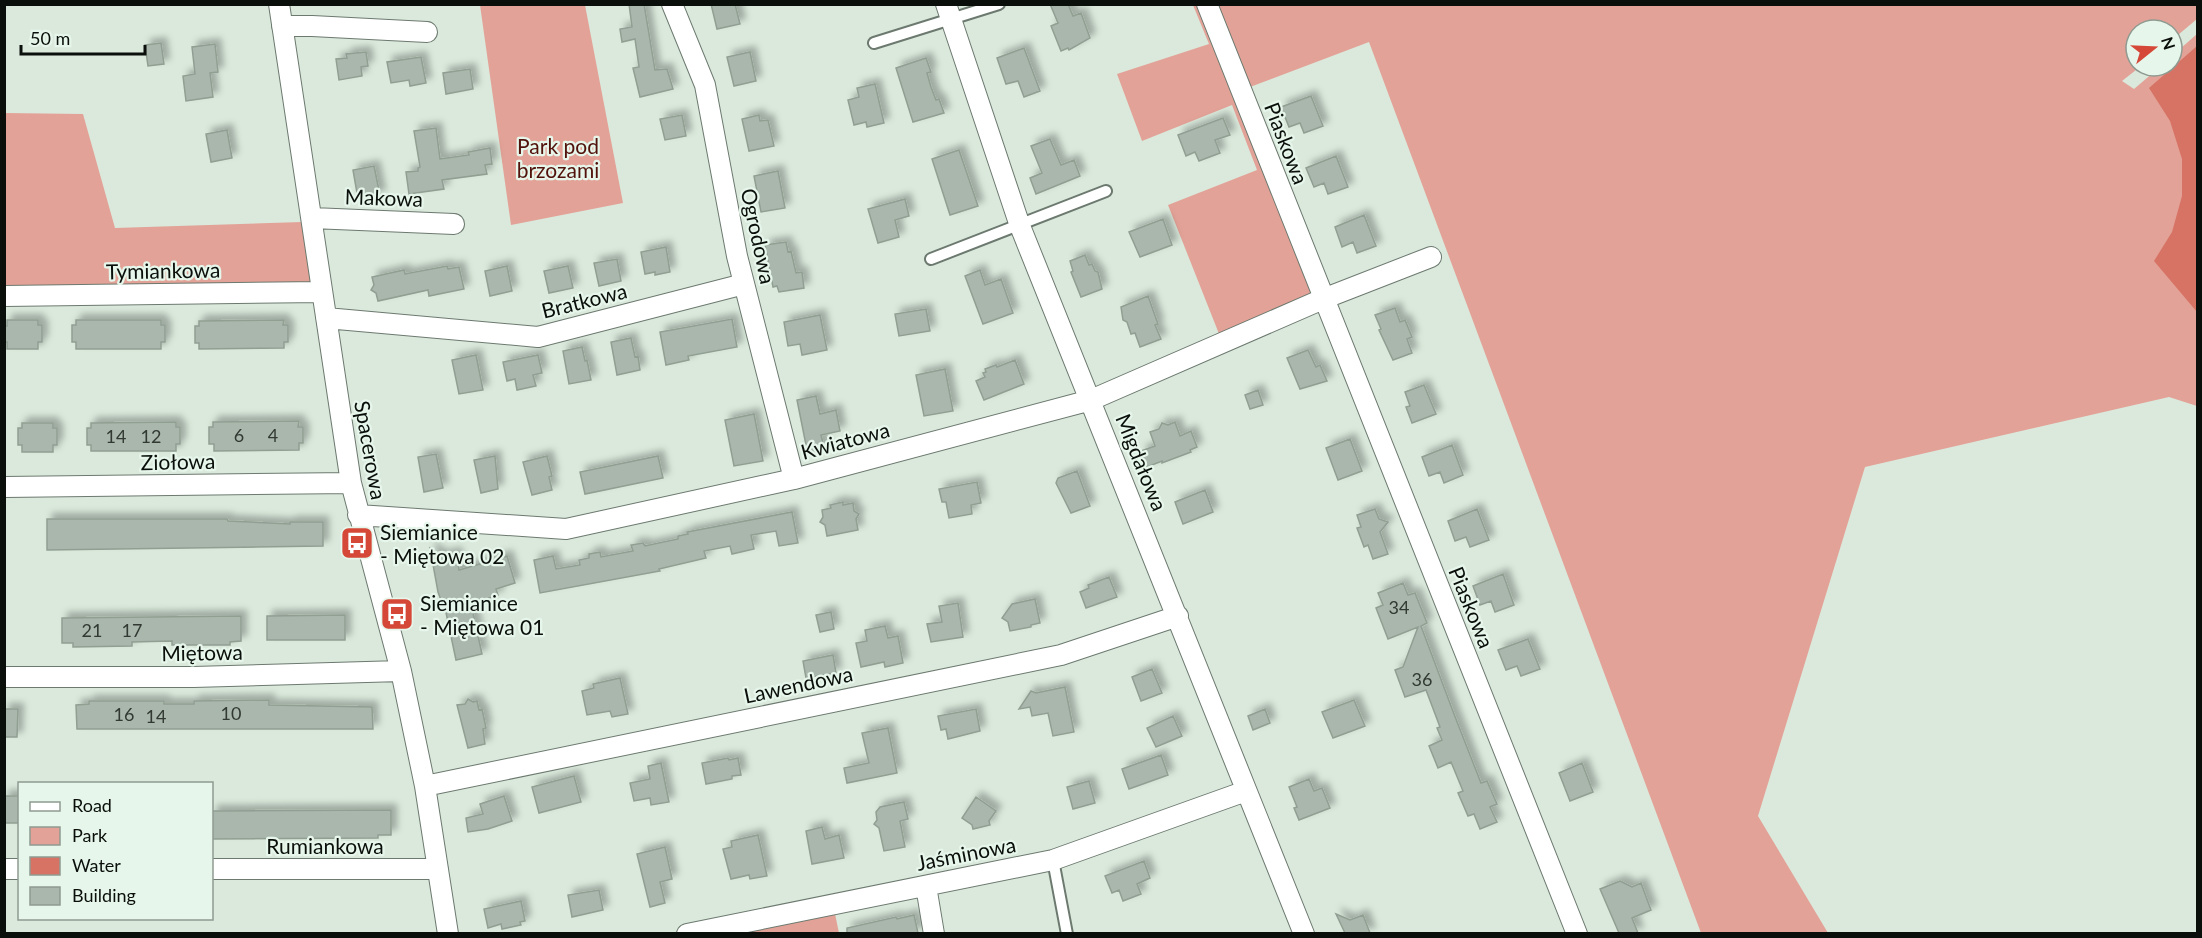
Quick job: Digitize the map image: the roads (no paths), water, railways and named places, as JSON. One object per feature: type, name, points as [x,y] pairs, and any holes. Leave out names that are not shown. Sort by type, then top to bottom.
[{"type":"street","name":"Spacerowa","points":[[279,4],[351,483],[401,671],[425,786],[448,933]]},
{"type":"street","name":"Ogrodowa","points":[[672,4],[705,85],[737,256],[794,479]]},
{"type":"street","name":"Piaskowa","points":[[1207,4],[1577,933]]},
{"type":"street","name":"Migdałowa","points":[[948,12],[1020,225],[1304,933]]},
{"type":"street","points":[[282,26],[427,32]]},
{"type":"street","name":"Makowa","points":[[312,218],[454,224]]},
{"type":"street","points":[[1323,299],[1431,257]]},
{"type":"street","name":"Bratkowa","points":[[326,318],[538,336],[744,284]]},
{"type":"street","name":"Tymiankowa","points":[[4,296],[322,292]]},
{"type":"street","name":"Kwiatowa","points":[[358,515],[566,529],[794,479],[1091,400],[1323,299]]},
{"type":"street","name":"Ziołowa","points":[[4,487],[351,483]]},
{"type":"street","name":"Lawendowa","points":[[425,786],[1061,655],[1178,616]]},
{"type":"street","name":"Miętowa","points":[[4,677],[193,677],[401,671]]},
{"type":"street","name":"Jaśminowa","points":[[687,933],[1053,860],[1246,791]]},
{"type":"street","name":"Rumiankowa","points":[[213,869],[438,869]]},
{"type":"street","points":[[926,886],[934,933]]},
{"type":"lane","points":[[874,43],[948,12],[999,4]]},
{"type":"lane","points":[[931,259],[1106,191]]},
{"type":"lane","points":[[1053,860],[1067,933]]},
{"type":"water","points":[[2197,46],[2197,312],[2154,261],[2172,232],[2182,196],[2182,159],[2170,121],[2149,88],[2160,78],[2184,78],[2184,57]]},
{"type":"place","name":"Siemianice - Miętowa 02","points":[[357,543]]},
{"type":"place","name":"Siemianice - Miętowa 01","points":[[397,614]]},
{"type":"park label","name":"Park pod brzozami","points":[[558,157]]}]
